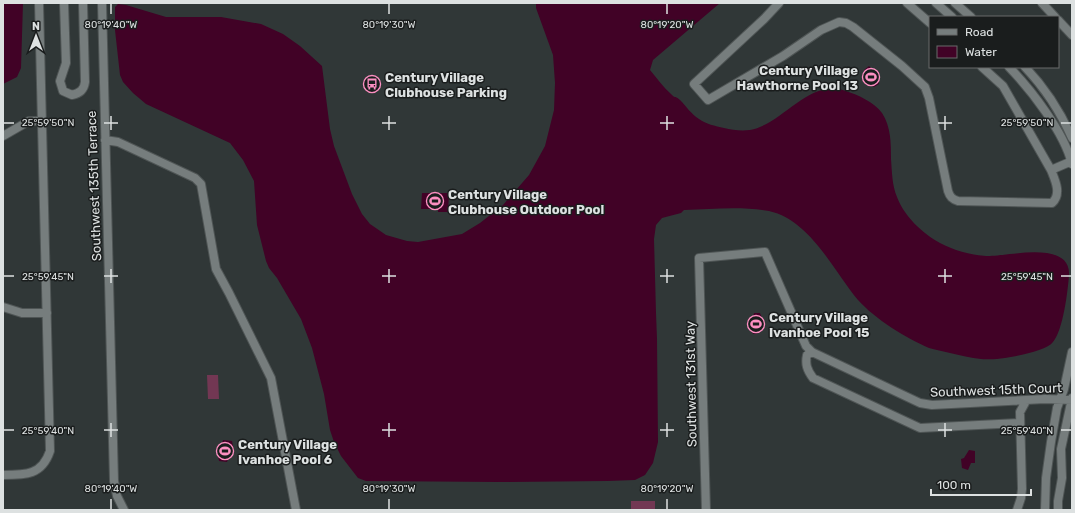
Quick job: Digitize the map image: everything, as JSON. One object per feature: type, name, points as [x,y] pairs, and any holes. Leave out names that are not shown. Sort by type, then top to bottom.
[{"type":"street","points":[[3,476],[25,474],[38,470],[47,462],[50,451],[39,3]]},
{"type":"street","points":[[64,3],[66,63],[60,82],[63,91],[72,95],[81,91],[85,82],[83,3]]},
{"type":"street","name":"Southwest 135th Terrace","points":[[102,3],[114,480],[117,496],[124,510]]},
{"type":"street","points":[[779,3],[764,19],[694,84],[708,100],[783,56],[821,30],[839,22],[846,23],[876,45],[925,87],[929,98],[948,191],[953,200],[1052,203],[1056,198],[1057,192],[1051,170],[1003,86],[983,68]]},
{"type":"street","points":[[907,3],[929,21]]},
{"type":"street","points":[[936,3],[951,16]]},
{"type":"street","points":[[955,3],[970,16]]},
{"type":"street","points":[[1042,3],[1054,16]]},
{"type":"street","points":[[1059,21],[1072,35]]},
{"type":"street","points":[[1010,68],[1052,121],[1072,162],[1051,170]]},
{"type":"street","points":[[1026,68],[1041,84],[1064,120],[1072,138]]},
{"type":"street","points":[[3,136],[29,121],[42,121]]},
{"type":"street","points":[[105,140],[118,142],[196,178],[201,184],[216,269],[230,293],[271,378],[296,510]]},
{"type":"street","name":"Southwest 131st Way","points":[[706,510],[699,258],[765,252],[806,346],[812,352]]},
{"type":"street","points":[[3,306],[17,312],[47,313]]},
{"type":"street","points":[[812,352],[807,355],[805,362],[808,371],[813,378],[920,428],[1020,423]]},
{"type":"street","name":"Southwest 15th Court","points":[[812,352],[924,405],[1072,399]]},
{"type":"street","points":[[1045,510],[1050,442],[1059,400],[1064,389],[1072,352]]},
{"type":"street","points":[[1058,510],[1058,473],[1061,449],[1072,399]]},
{"type":"street","points":[[1017,510],[1022,489],[1020,412],[1026,401]]},
{"type":"street","points":[[1058,501],[1062,478],[1061,449]]},
{"type":"street","points":[[1047,473],[1049,469],[1053,468],[1058,473]]},
{"type":"street","points":[[1045,501],[1058,501]]},
{"type":"shaded area","points":[[207,375],[218,375],[219,399],[208,399]]},
{"type":"shaded area","points":[[631,501],[655,501],[655,510],[631,510]]},
{"type":"water","points":[[3,3],[23,3],[21,68],[17,77],[3,84]]},
{"type":"water","points":[[536,3],[720,3],[653,60],[650,70],[674,97],[680,100],[694,115],[708,124],[740,130],[750,130],[762,126],[820,90],[833,88],[846,91],[870,102],[882,113],[889,129],[891,141],[892,178],[897,197],[904,211],[920,229],[945,246],[968,253],[995,256],[1035,252],[1049,253],[1060,257],[1067,264],[1069,275],[1066,300],[1057,337],[1048,346],[1040,350],[997,359],[977,359],[929,348],[891,327],[865,307],[858,300],[809,235],[797,224],[784,216],[759,209],[727,208],[684,210],[681,213],[662,218],[656,225],[654,239],[658,442],[653,463],[645,475],[635,480],[607,481],[366,481],[358,478],[341,456],[334,442],[330,430],[324,394],[312,348],[301,319],[266,261],[257,225],[254,181],[243,160],[230,143],[146,104],[123,82],[120,75],[115,30],[115,7],[118,4],[126,5],[166,17],[221,17],[261,24],[283,34],[300,46],[322,66],[330,129],[334,146],[352,194],[362,214],[370,224],[386,235],[407,241],[418,242],[462,234],[480,223],[503,205],[529,175],[545,146],[554,110],[555,83],[553,55],[536,8]]},
{"type":"water","name":"Century Village Hawthorne Pool 13","points":[[869,66],[877,73],[876,76],[879,84],[874,87],[865,82],[867,78],[864,70]]},
{"type":"water","name":"Century Village Clubhouse Outdoor Pool","points":[[422,193],[449,193],[448,212],[438,212],[438,209],[421,209]]},
{"type":"water","name":"Century Village Ivanhoe Pool 15","points":[[754,313],[760,313],[764,323],[761,324],[759,333],[753,334],[749,323],[752,321]]},
{"type":"water","name":"Century Village Ivanhoe Pool 6","points":[[223,440],[232,441],[234,451],[230,453],[227,462],[219,461],[217,450],[221,448]]},
{"type":"water","points":[[969,450],[975,451],[975,463],[971,463],[968,470],[962,468],[961,459],[964,458]]},
{"type":"place","name":"Century Village Hawthorne Pool 13","points":[[871,77]]},
{"type":"place","name":"Century Village Clubhouse Parking","points":[[372,84]]},
{"type":"place","name":"Century Village Clubhouse Outdoor Pool","points":[[435,201]]},
{"type":"place","name":"Century Village Ivanhoe Pool 15","points":[[756,324]]},
{"type":"place","name":"Century Village Ivanhoe Pool 6","points":[[225,451]]}]
